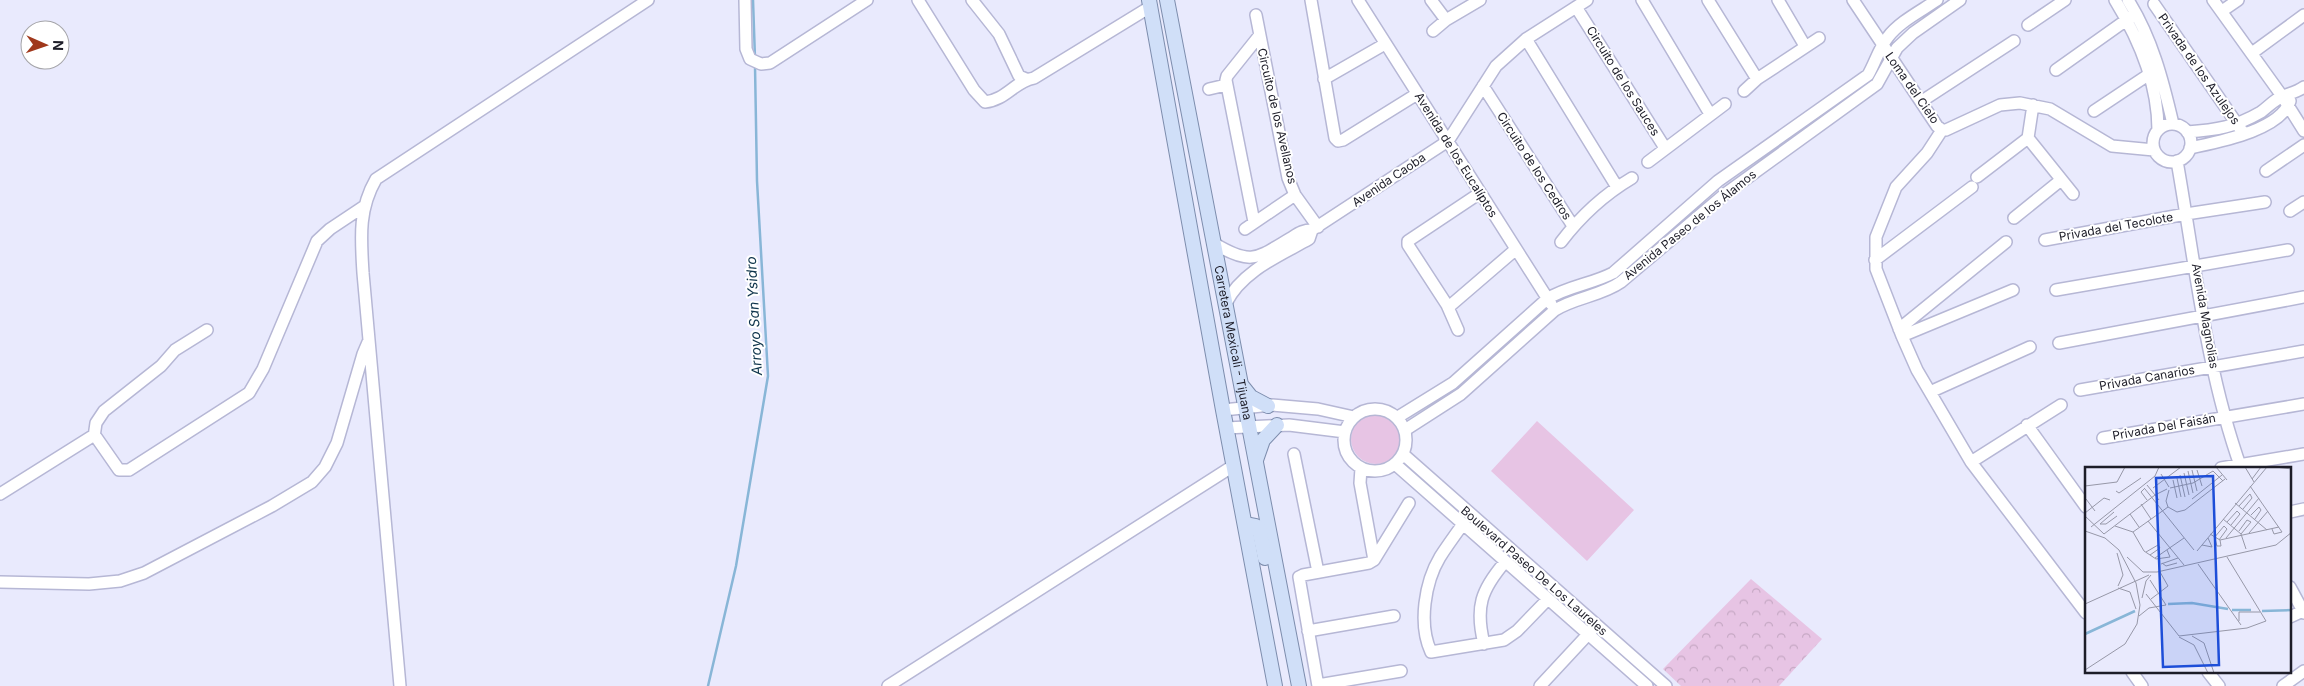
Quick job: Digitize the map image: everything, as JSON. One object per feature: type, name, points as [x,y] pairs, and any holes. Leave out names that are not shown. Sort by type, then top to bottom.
[{"type":"main road","name":"Carretera Mexicali - Tijuana","points":[[1167,0],[1299,686]]},
{"type":"main road","name":"Carretera Mexicali - Tijuana","points":[[1150,3],[1226,428],[1246,524],[1275,686]]},
{"type":"main road","points":[[1241,383],[1251,398],[1268,406]]},
{"type":"main road","points":[[1256,461],[1263,440],[1277,425]]},
{"type":"main road","points":[[1246,524],[1252,524],[1259,530],[1273,589],[1278,597],[1283,600]]},
{"type":"street","points":[[400,686],[370,338],[362,273],[360,226],[363,207],[376,179],[648,0]]},
{"type":"street","points":[[745,0],[746,49],[750,59],[761,64],[770,63],[867,0]]},
{"type":"street","points":[[918,0],[974,90],[985,102],[995,101],[1011,92],[1026,79]]},
{"type":"street","points":[[972,0],[999,34],[1019,76],[1026,79],[1034,78],[1150,3]]},
{"type":"street","points":[[1311,0],[1335,138],[1338,141],[1343,140],[1417,94]]},
{"type":"street","name":"Avenida de los Eucalíptos","points":[[1358,0],[1554,310]]},
{"type":"street","points":[[1432,0],[1446,20]]},
{"type":"street","points":[[1433,30],[1480,0]]},
{"type":"street","name":"Avenida Caoba","points":[[1315,229],[1448,141],[1496,66],[1526,39],[1587,0]]},
{"type":"street","points":[[1642,0],[1710,114]]},
{"type":"street","points":[[1708,0],[1757,79]]},
{"type":"street","points":[[1778,0],[1805,46]]},
{"type":"street","name":"Loma del Cielo","points":[[1853,0],[1937,126],[1942,130]]},
{"type":"street","name":"Avenida Paseo de los Álamos","points":[[1398,417],[1453,383],[1547,299],[1560,291],[1603,278],[1613,272],[1718,181],[1868,75],[1887,38],[1896,29],[1937,0]]},
{"type":"street","name":"Avenida Paseo de los Álamos","points":[[1405,430],[1461,394],[1554,310],[1570,301],[1612,288],[1621,282],[1725,194],[1877,84],[1897,48],[1912,33],[1960,0]]},
{"type":"street","points":[[2028,25],[2065,0]]},
{"type":"street","points":[[2115,0],[2132,16]]},
{"type":"street","points":[[2128,0],[2132,16],[2155,70],[2173,124]]},
{"type":"street","points":[[2213,0],[2287,96],[2288,107],[2304,131]]},
{"type":"street","points":[[2222,11],[2238,0]]},
{"type":"street","name":"Privada de los Azulejos","points":[[2154,4],[2244,134]]},
{"type":"street","name":"Circuito de los Sauces","points":[[1576,7],[1665,148],[1725,104]]},
{"type":"street","name":"Circuito de los Avellanos","points":[[1256,15],[1288,178],[1295,195],[1315,229]]},
{"type":"street","points":[[2252,53],[2304,15]]},
{"type":"street","points":[[2056,70],[2132,16]]},
{"type":"street","name":"Circuito de los Avellanos","points":[[1259,36],[1228,76],[1226,85],[1250,225],[1295,195]]},
{"type":"street","points":[[1744,91],[1757,79],[1819,38]]},
{"type":"street","points":[[1526,39],[1617,187]]},
{"type":"street","points":[[1922,101],[2014,41]]},
{"type":"street","points":[[1324,79],[1385,44]]},
{"type":"street","points":[[2094,112],[2155,70]]},
{"type":"street","points":[[2155,70],[2158,130],[2152,143],[2157,155],[2166,161],[2177,161],[2183,158],[2190,148],[2227,141],[2244,134],[2282,114],[2288,107]]},
{"type":"street","points":[[1209,88],[1226,85]]},
{"type":"street","name":"Circuito de los Cedros","points":[[1483,86],[1573,226],[1617,187],[1632,178]]},
{"type":"street","points":[[2158,130],[2168,124],[2173,124],[2187,132],[2223,129],[2237,124],[2304,87]]},
{"type":"street","points":[[2085,612],[1971,462],[1930,392],[1900,333],[1876,269],[1876,237],[1896,186],[1927,153],[1942,130],[1946,130],[2000,106],[2020,103],[2033,105],[2050,110],[2112,146],[2154,150]]},
{"type":"street","points":[[1875,260],[2028,138],[2033,105]]},
{"type":"street","points":[[2187,132],[2190,148]]},
{"type":"street","points":[[2028,138],[2073,194]]},
{"type":"street","points":[[2266,171],[2304,145]]},
{"type":"street","points":[[1648,162],[1665,148]]},
{"type":"street","name":"Avenida Magnolias","points":[[2177,161],[2213,366],[2240,467]]},
{"type":"street","points":[[2014,218],[2061,180]]},
{"type":"street","points":[[1458,330],[1446,305],[1408,245],[1408,241],[1480,194]]},
{"type":"street","name":"Privada del Tecolote","points":[[2045,240],[2186,214],[2265,202]]},
{"type":"street","points":[[2290,211],[2304,202]]},
{"type":"street","points":[[94,437],[96,437],[119,470],[129,470],[249,393],[256,384],[263,369],[317,242],[330,229],[363,207]]},
{"type":"street","points":[[1561,242],[1573,226]]},
{"type":"street","points":[[1215,244],[1230,253],[1249,258],[1258,258],[1303,230],[1315,229]]},
{"type":"street","points":[[1226,303],[1239,283],[1259,268],[1309,239],[1315,229]]},
{"type":"street","points":[[1900,333],[2006,242]]},
{"type":"street","points":[[1446,305],[1451,305],[1516,250]]},
{"type":"street","points":[[2056,290],[2288,250]]},
{"type":"street","points":[[1900,333],[2013,290]]},
{"type":"street","points":[[2059,343],[2304,298]]},
{"type":"street","points":[[94,437],[96,423],[104,411],[161,366],[176,350],[207,330]]},
{"type":"street","points":[[0,582],[89,584],[120,581],[144,573],[272,506],[312,482],[337,443],[363,354],[370,338]]},
{"type":"street","points":[[1930,392],[2030,347]]},
{"type":"street","name":"Privada Canarios","points":[[2080,390],[2304,351]]},
{"type":"street","name":"Privada Del Faisán","points":[[2103,438],[2304,404]]},
{"type":"street","points":[[1971,462],[2061,405]]},
{"type":"street","points":[[1223,410],[1268,406],[1318,409],[1354,417]]},
{"type":"street","points":[[1371,408],[1381,408],[1398,417],[1405,430],[1407,442],[1403,454],[1395,464],[1378,471],[1361,468],[1354,463],[1345,449],[1345,432],[1354,417],[1371,408]]},
{"type":"street","points":[[1226,428],[1277,425],[1345,432]]},
{"type":"street","points":[[2027,425],[2085,505]]},
{"type":"street","points":[[0,494],[94,437]]},
{"type":"street","points":[[1294,454],[1318,572]]},
{"type":"street","name":"Boulevard Paseo De Los Laureles","points":[[1403,454],[1592,630],[1647,686]]},
{"type":"street","points":[[2240,467],[2304,454]]},
{"type":"street","name":"Boulevard Paseo De Los Laureles","points":[[1395,464],[1548,599],[1666,686]]},
{"type":"street","points":[[888,686],[1233,466]]},
{"type":"street","points":[[1361,468],[1360,483],[1374,560]]},
{"type":"street","points":[[1401,671],[1318,686],[1299,578],[1374,560],[1409,503]]},
{"type":"street","points":[[1463,524],[1439,558],[1427,589],[1424,623],[1428,646],[1431,652],[1484,644],[1510,637],[1548,599]]},
{"type":"street","points":[[1484,644],[1479,610],[1482,592],[1505,562]]},
{"type":"street","points":[[2292,590],[2303,612]]},
{"type":"street","points":[[1308,631],[1394,616]]},
{"type":"street","points":[[1558,686],[1544,682],[1592,630]]},
{"type":"street","points":[[2283,686],[2304,671]]},
{"type":"street","points":[[2133,674],[2142,686]]},
{"type":"street","points":[[2209,674],[2218,686]]},
{"type":"green space","points":[[1371,414],[1381,414],[1394,421],[1401,434],[1401,444],[1394,457],[1381,464],[1371,464],[1362,460],[1355,453],[1351,444],[1351,434],[1355,425],[1362,418]]},
{"type":"green space","points":[[1537,421],[1634,510],[1587,561],[1491,471]]},
{"type":"green space","points":[[1751,579],[1822,639],[1779,686],[1681,686],[1663,669]]},
{"type":"waterway","name":"Arroyo San Ysidro","points":[[753,0],[755,58]]},
{"type":"waterway","name":"Arroyo San Ysidro","points":[[708,686],[736,566],[768,376],[757,181],[755,66]]}]
